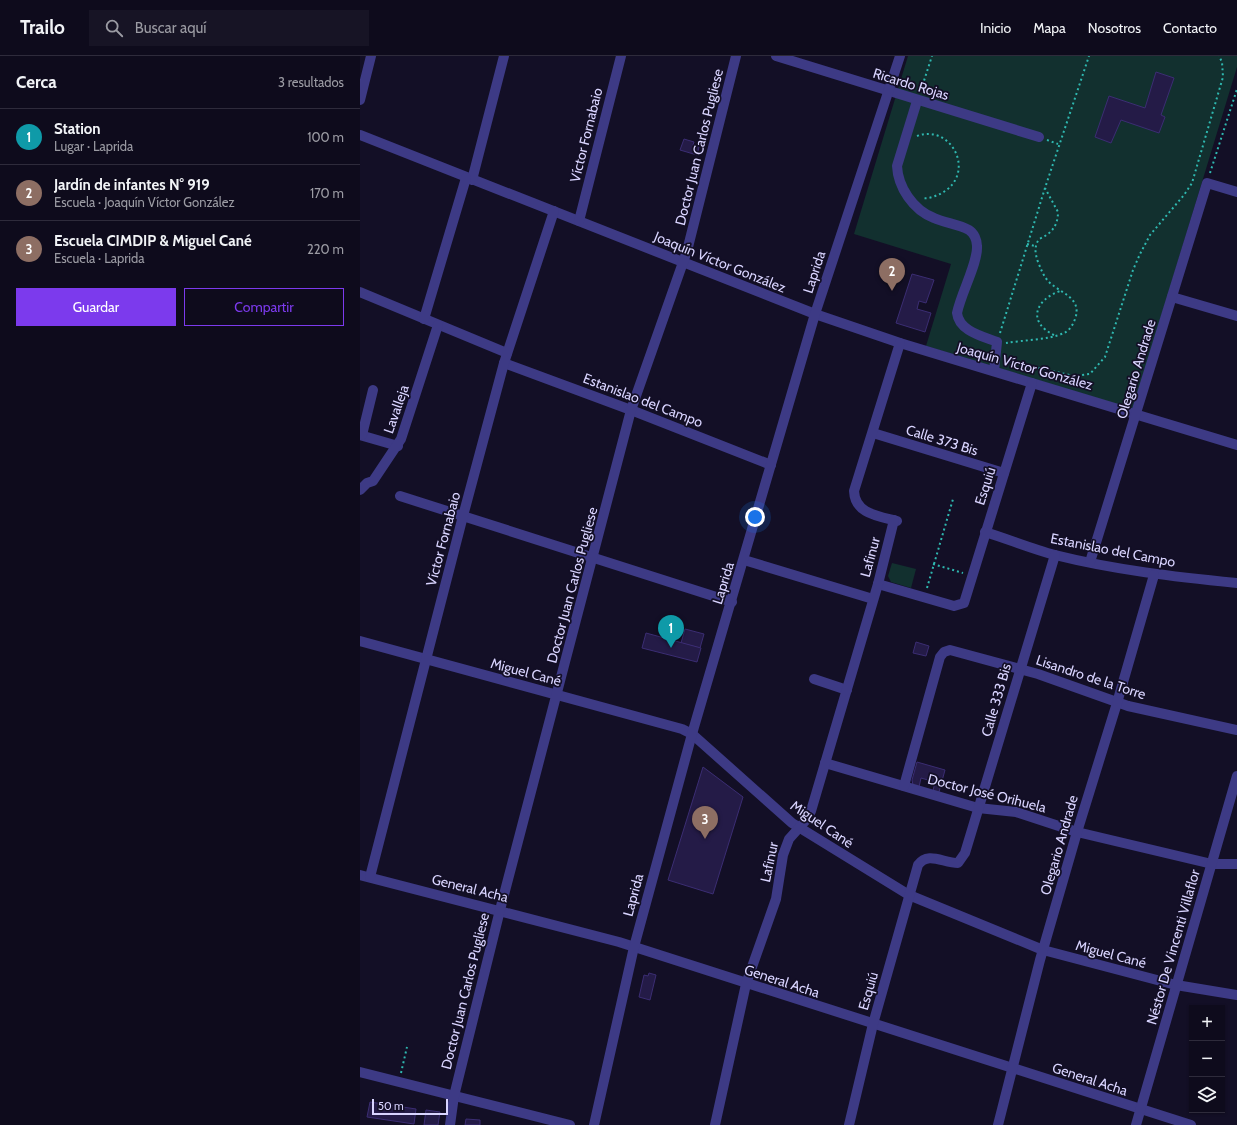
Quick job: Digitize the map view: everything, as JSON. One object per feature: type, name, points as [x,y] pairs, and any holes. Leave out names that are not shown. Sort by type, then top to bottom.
[{"type":"street","points":[[360,100],[371,56]]},
{"type":"street","points":[[424,319],[469,179],[504,56]]},
{"type":"street","name":"Víctor Fornabaio","points":[[579,221],[621,56]]},
{"type":"street","name":"Doctor Juan Carlos Pugliese","points":[[450,1125],[454,1096],[500,910],[631,410],[683,263],[736,56]]},
{"type":"street","name":"Ricardo Rojas","points":[[776,56],[917,101],[1039,137]]},
{"type":"street","name":"Laprida","points":[[594,1125],[634,947],[692,734],[732,602],[815,314],[900,56]]},
{"type":"street","points":[[917,101],[897,166],[897,174],[902,187],[913,203],[932,218],[969,230],[975,238],[977,243],[977,251],[958,306],[958,319],[967,329],[997,342],[994,371]]},
{"type":"street","name":"Joaquín Víctor González","points":[[360,135],[815,314],[900,343],[1137,413],[1237,445]]},
{"type":"street","points":[[1207,183],[1237,192]]},
{"type":"street","name":"Olegario Andrade","points":[[1090,562],[1207,183]]},
{"type":"street","name":"Víctor Fornabaio","points":[[365,876],[426,659],[506,358],[554,211]]},
{"type":"street","name":"Estanislao del Campo","points":[[360,292],[438,325],[506,358],[631,410],[771,465]]},
{"type":"street","points":[[1172,297],[1237,316]]},
{"type":"street","name":"Lavalleja","points":[[360,490],[367,483],[373,481],[398,446],[438,325]]},
{"type":"street","points":[[873,433],[900,343]]},
{"type":"street","name":"Esquiú","points":[[924,597],[954,606],[959,605],[966,599],[985,532],[1032,383]]},
{"type":"street","points":[[373,390],[361,435],[398,446]]},
{"type":"street","name":"Calle 373 Bis","points":[[873,433],[1004,473]]},
{"type":"street","name":"Lafinur","points":[[715,1125],[746,984],[776,899],[783,855],[789,839],[807,819],[811,811],[896,520],[864,510],[858,507],[854,500],[854,491],[873,433]]},
{"type":"street","points":[[400,496],[732,602]]},
{"type":"street","name":"Estanislao del Campo","points":[[985,532],[1055,555],[1154,575],[1237,583]]},
{"type":"street","name":"Calle 333 Bis","points":[[918,866],[928,857],[951,863],[958,863],[965,853],[1019,669],[1055,555]]},
{"type":"street","points":[[744,560],[873,599]]},
{"type":"street","name":"Olegario Andrade","points":[[998,1125],[1043,950],[1077,832],[1118,703],[1154,575]]},
{"type":"street","points":[[878,584],[924,597]]},
{"type":"street","name":"Miguel Cané","points":[[360,641],[682,729],[692,734],[799,828],[909,895],[1043,950],[1176,985],[1237,995]]},
{"type":"street","name":"Lisandro de la Torre","points":[[904,786],[940,657],[944,652],[950,650],[1019,669],[1118,703],[1237,730]]},
{"type":"street","points":[[814,679],[847,690]]},
{"type":"street","name":"Doctor José Orihuela","points":[[825,763],[978,808],[1016,812],[1077,832],[1212,864],[1237,864]]},
{"type":"street","name":"Néstor De Vincenti Villaflor","points":[[1136,1125],[1237,776]]},
{"type":"street","name":"Esquiú","points":[[849,1125],[873,1024],[918,866]]},
{"type":"street","name":"General Acha","points":[[365,876],[500,910],[634,947],[1140,1110],[1191,1125]]},
{"type":"street","points":[[360,1072],[570,1125]]},
{"type":"path","points":[[917,101],[932,56]]},
{"type":"path","points":[[1045,188],[1058,212],[1057,222],[1054,229],[1047,236],[1039,239],[1035,246],[1036,256],[1048,281],[1073,300],[1076,308],[1076,316],[1073,325],[1065,333],[1006,343],[997,342],[1045,188],[1089,56]]},
{"type":"path","points":[[996,358],[1074,376],[1090,374],[1101,363],[1105,357],[1133,270],[1140,254],[1150,235],[1192,183],[1222,77],[1222,62],[1219,56]]},
{"type":"path","points":[[1207,183],[1237,89]]},
{"type":"path","points":[[904,143],[924,134],[930,134],[944,139],[953,147],[957,154],[959,171],[953,185],[936,196],[926,199],[921,198]]},
{"type":"path","points":[[1027,244],[1035,246]]},
{"type":"path","points":[[1056,335],[1046,331],[1037,318],[1038,311],[1045,299],[1061,290]]},
{"type":"path","points":[[924,597],[953,499]]},
{"type":"path","points":[[933,564],[972,575]]},
{"type":"path","points":[[399,1083],[407,1047]]},
{"type":"green space","points":[[908,56],[1237,56],[1237,67],[1133,409],[926,346],[951,264],[854,234]]},
{"type":"green space","points":[[892,563],[916,569],[911,588],[891,582],[888,576]]},
{"type":"building","points":[[1156,72],[1174,78],[1161,115],[1165,117],[1159,133],[1121,120],[1111,143],[1095,137],[1109,96],[1145,108]]},
{"type":"building","points":[[684,139],[694,142],[693,145],[699,147],[697,155],[680,150]]},
{"type":"building","points":[[912,274],[934,280],[926,303],[919,301],[917,309],[931,313],[925,332],[896,323]]},
{"type":"building","points":[[685,629],[704,634],[700,648],[681,643]]},
{"type":"building","points":[[646,633],[701,648],[697,662],[642,648]]},
{"type":"building","points":[[916,642],[929,646],[926,656],[913,653]]},
{"type":"building","points":[[917,762],[945,770],[939,792],[933,791],[935,782],[921,778],[919,787],[913,785],[912,780]]},
{"type":"building","points":[[703,767],[743,797],[713,894],[668,880]]},
{"type":"building","points":[[649,973],[656,975],[650,1000],[639,997],[644,975],[648,976]]},
{"type":"building","points":[[370,1102],[416,1109],[414,1124],[367,1117]]},
{"type":"building","points":[[426,1110],[440,1112],[438,1125],[424,1125]]},
{"type":"building","points":[[466,1119],[480,1120],[480,1125],[465,1125]]},
{"type":"place","name":"Jardín de infantes N° 919","points":[[892,291]]},
{"type":"place","name":"Station","points":[[671,648]]},
{"type":"place","name":"Escuela CIMDIP & Miguel Cané","points":[[705,839]]}]
